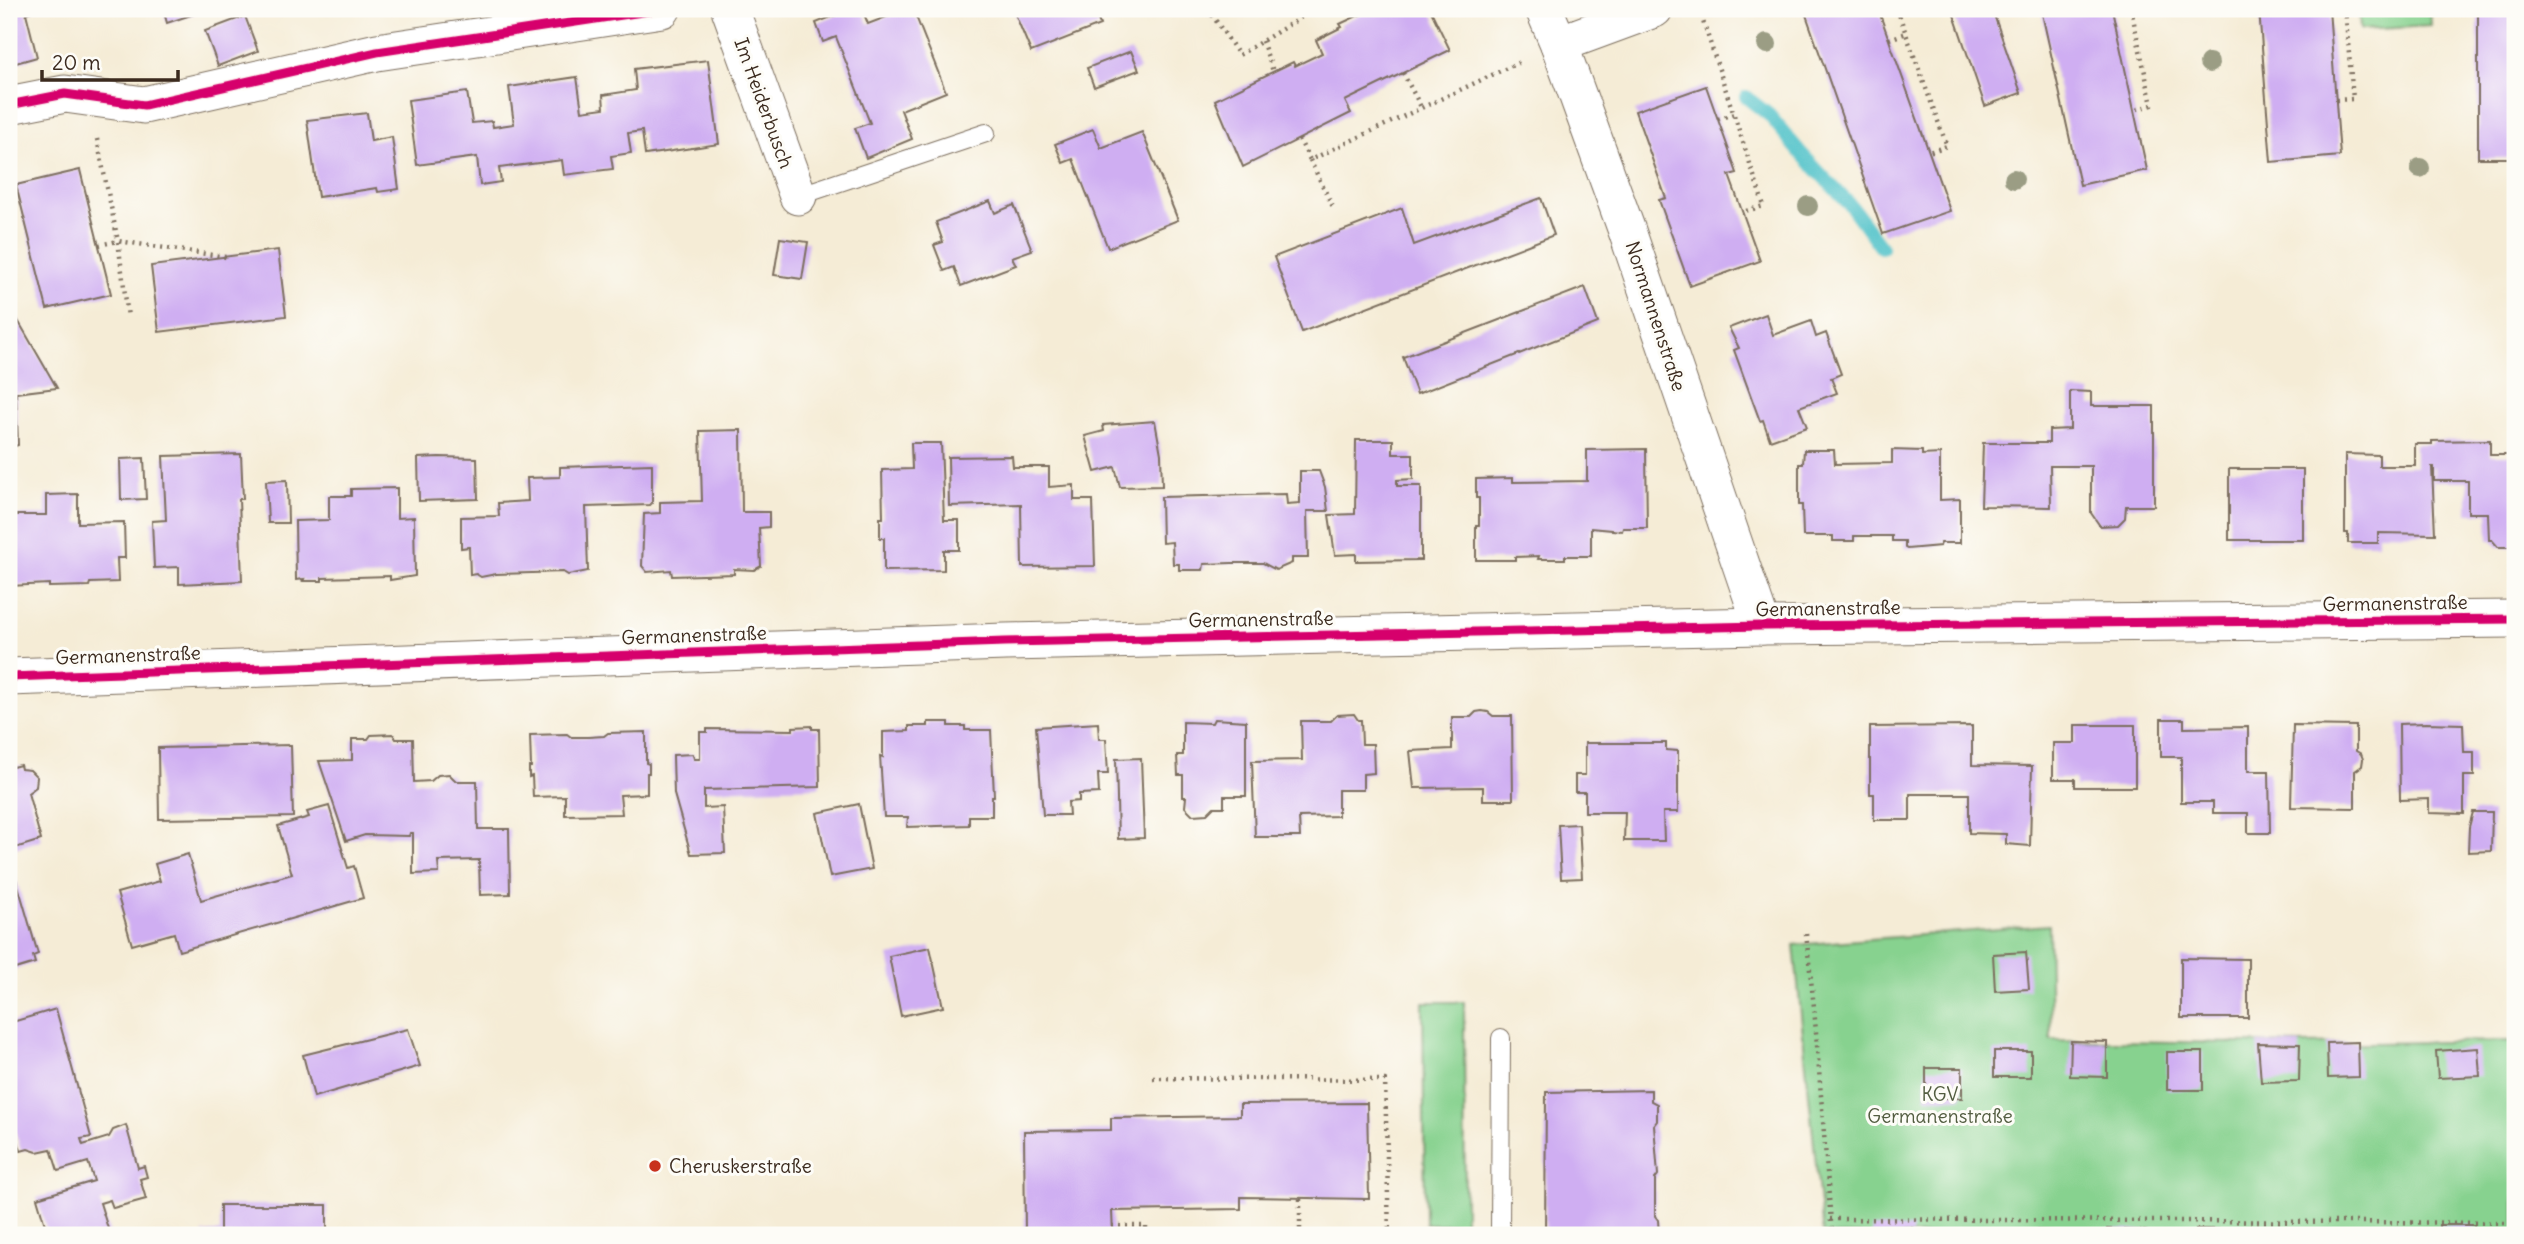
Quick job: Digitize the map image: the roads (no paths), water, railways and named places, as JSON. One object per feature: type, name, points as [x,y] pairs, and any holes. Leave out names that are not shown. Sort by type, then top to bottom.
[{"type":"street","points":[[9,105],[65,94],[144,105],[377,52],[662,9]]},
{"type":"street","name":"Im Heiderbusch","points":[[730,9],[797,196]]},
{"type":"street","name":"Normannenstraße","points":[[1544,9],[1627,231],[1762,626]]},
{"type":"street","points":[[1559,44],[1654,9]]},
{"type":"street","name":"Germanenstraße","points":[[9,677],[1005,642],[1762,626],[2515,619]]},
{"type":"lane","points":[[797,196],[986,133]]},
{"type":"lane","points":[[1500,1235],[1501,1038]]},
{"type":"waterway","points":[[1746,97],[1769,115],[1851,206],[1881,247]]},
{"type":"place","name":"Cheruskerstraße","points":[[655,1166]]},
{"type":"park label","name":"KGV Germanenstraße","points":[[1940,1105]]}]
